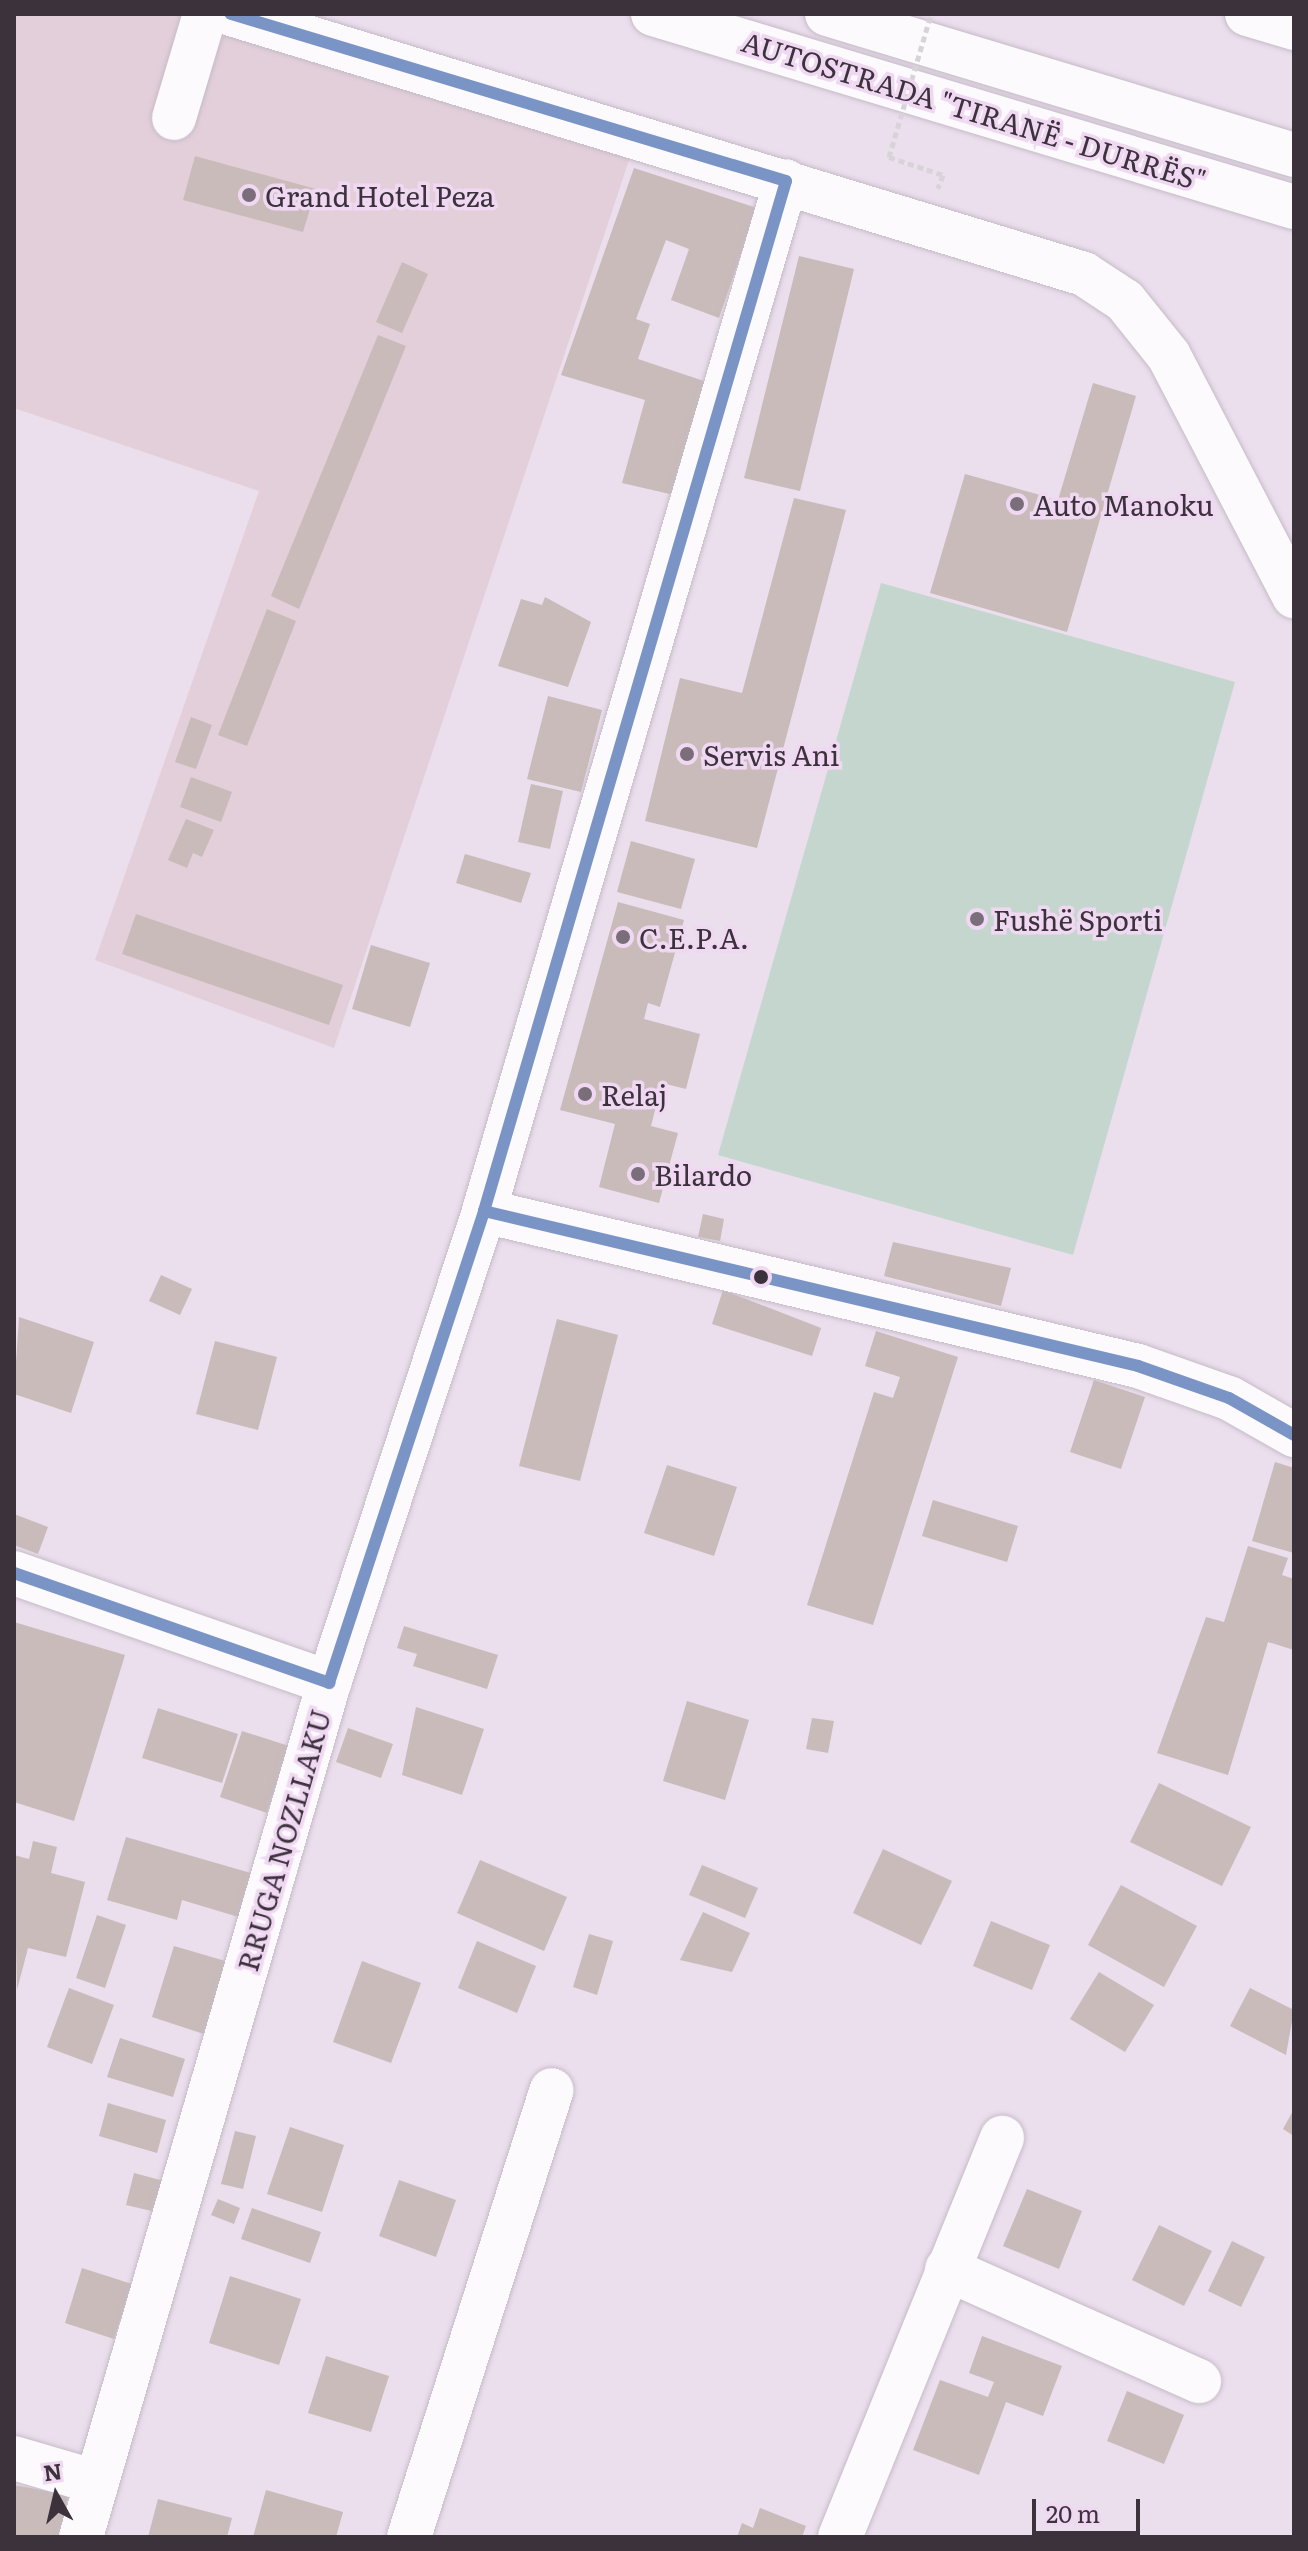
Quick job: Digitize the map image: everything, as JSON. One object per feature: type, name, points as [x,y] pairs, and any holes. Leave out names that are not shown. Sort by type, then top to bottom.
[{"type":"main road","points":[[174,118],[205,14]]},
{"type":"main road","points":[[231,14],[1064,264],[1125,301],[1169,356],[1294,596]]},
{"type":"main road","name":"AUTOSTRADA \"TIRANË - DURRËS\"","points":[[653,14],[1294,207]]},
{"type":"main road","name":"AUTOSTRADA \"TIRANË - DURRËS\"","points":[[827,14],[1294,155]]},
{"type":"main road","points":[[1247,14],[1294,28]]},
{"type":"main road","name":"RRUGA NOZLLAKU","points":[[81,2537],[329,1683],[484,1211],[786,181]]},
{"type":"main road","points":[[484,1211],[1138,1366],[1229,1398],[1294,1435]]},
{"type":"main road","points":[[14,1573],[329,1683]]},
{"type":"main road","points":[[409,2537],[552,2090]]},
{"type":"main road","points":[[840,2537],[1002,2138]]},
{"type":"main road","points":[[947,2269],[1199,2381]]},
{"type":"main road","points":[[14,2458],[96,2482]]},
{"type":"path","points":[[931,14],[889,157],[943,175]]},
{"type":"shaded area","points":[[14,14],[231,14],[637,136],[334,1048],[95,960],[259,491],[14,408]]},
{"type":"shaded area","name":"Fushë Sporti","points":[[881,583],[1235,682],[1073,1255],[718,1155]]},
{"type":"building","name":"Grand Hotel Peza","points":[[195,156],[316,189],[303,232],[183,200]]},
{"type":"building","points":[[634,168],[757,208],[719,318],[671,300],[689,249],[666,240],[636,319],[650,324],[638,359],[707,382],[674,495],[622,483],[645,400],[561,375]]},
{"type":"building","points":[[799,256],[854,269],[800,491],[744,478]]},
{"type":"building","points":[[402,262],[428,274],[402,333],[376,322]]},
{"type":"building","points":[[378,335],[406,346],[299,609],[271,596]]},
{"type":"building","points":[[1093,383],[1136,396],[1067,632],[930,593],[965,474],[1058,500]]},
{"type":"building","points":[[794,498],[846,510],[757,848],[645,821],[680,678],[742,693]]},
{"type":"building","points":[[545,597],[591,622],[568,687],[498,666],[521,599],[542,605]]},
{"type":"building","points":[[267,609],[296,621],[247,746],[218,735]]},
{"type":"building","points":[[548,696],[602,710],[581,792],[527,779]]},
{"type":"building","points":[[191,717],[212,725],[196,769],[175,762]]},
{"type":"building","points":[[191,777],[232,792],[221,822],[180,807]]},
{"type":"building","points":[[531,784],[563,791],[550,849],[518,842]]},
{"type":"building","points":[[186,819],[214,830],[202,857],[193,853],[187,868],[168,860]]},
{"type":"building","points":[[631,841],[695,859],[681,909],[617,892]]},
{"type":"building","points":[[465,854],[531,873],[521,903],[456,883]]},
{"type":"building","points":[[618,902],[684,920],[660,1007],[648,1003],[644,1019],[700,1034],[686,1089],[662,1083],[651,1126],[678,1133],[659,1203],[599,1187],[615,1124],[560,1110]]},
{"type":"building","points":[[136,914],[343,985],[329,1025],[122,954]]},
{"type":"building","points":[[371,945],[430,963],[410,1027],[352,1009]]},
{"type":"building","points":[[703,1214],[724,1219],[720,1241],[698,1237]]},
{"type":"building","points":[[893,1242],[1011,1268],[1001,1306],[884,1276]]},
{"type":"building","points":[[161,1275],[192,1289],[180,1315],[149,1301]]},
{"type":"building","points":[[723,1290],[821,1328],[812,1356],[712,1324]]},
{"type":"building","points":[[19,1317],[94,1342],[71,1413],[14,1394]]},
{"type":"building","points":[[557,1319],[618,1335],[580,1481],[519,1466]]},
{"type":"building","points":[[876,1331],[958,1357],[873,1625],[807,1605],[874,1392],[893,1398],[900,1377],[865,1366]]},
{"type":"building","points":[[215,1341],[277,1357],[258,1430],[196,1414]]},
{"type":"building","points":[[1094,1380],[1145,1397],[1121,1469],[1070,1452]]},
{"type":"building","points":[[1275,1462],[1294,1468],[1294,1553],[1252,1541]]},
{"type":"building","points":[[667,1465],[737,1487],[714,1556],[644,1533]]},
{"type":"building","points":[[933,1500],[1018,1526],[1007,1562],[922,1536]]},
{"type":"building","points":[[14,1514],[48,1527],[38,1554],[14,1545]]},
{"type":"building","points":[[1248,1546],[1288,1558],[1282,1575],[1294,1579],[1294,1650],[1268,1642],[1228,1775],[1157,1753],[1206,1617],[1224,1622]]},
{"type":"building","points":[[14,1622],[125,1655],[74,1821],[14,1802]]},
{"type":"building","points":[[404,1626],[498,1655],[487,1689],[413,1666],[417,1654],[397,1648]]},
{"type":"building","points":[[687,1701],[749,1720],[725,1800],[663,1781]]},
{"type":"building","points":[[416,1707],[484,1729],[462,1795],[402,1775]]},
{"type":"building","points":[[158,1708],[238,1734],[222,1783],[142,1758]]},
{"type":"building","points":[[812,1718],[834,1721],[828,1753],[806,1749]]},
{"type":"building","points":[[348,1728],[393,1744],[381,1778],[336,1762]]},
{"type":"building","points":[[242,1731],[289,1746],[267,1813],[220,1797]]},
{"type":"building","points":[[1159,1783],[1251,1827],[1222,1886],[1130,1842]]},
{"type":"building","points":[[126,1837],[258,1875],[245,1919],[182,1900],[177,1920],[107,1900]]},
{"type":"building","points":[[33,1841],[57,1847],[51,1873],[85,1882],[66,1957],[28,1948],[17,1990],[14,1855],[29,1859]]},
{"type":"building","points":[[883,1849],[952,1881],[921,1945],[853,1913]]},
{"type":"building","points":[[480,1860],[567,1897],[544,1951],[457,1913]]},
{"type":"building","points":[[702,1865],[758,1888],[745,1918],[689,1895]]},
{"type":"building","points":[[1121,1885],[1197,1926],[1164,1987],[1088,1945]]},
{"type":"building","points":[[703,1912],[750,1933],[732,1972],[680,1960]]},
{"type":"building","points":[[97,1915],[126,1925],[105,1988],[76,1978]]},
{"type":"building","points":[[991,1921],[1050,1945],[1032,1990],[973,1966]]},
{"type":"building","points":[[589,1934],[613,1941],[597,1995],[573,1987]]},
{"type":"building","points":[[477,1941],[536,1966],[517,2013],[458,1988]]},
{"type":"building","points":[[174,1946],[239,1965],[216,2038],[152,2017]]},
{"type":"building","points":[[362,1961],[421,1983],[391,2063],[333,2042]]},
{"type":"building","points":[[1099,1972],[1154,2005],[1125,2052],[1070,2019]]},
{"type":"building","points":[[69,1988],[114,2005],[92,2064],[47,2047]]},
{"type":"building","points":[[1250,1988],[1294,2010],[1286,2055],[1230,2026]]},
{"type":"building","points":[[120,2038],[185,2059],[173,2097],[107,2077]]},
{"type":"building","points":[[108,2103],[166,2120],[157,2153],[99,2136]]},
{"type":"building","points":[[1294,2109],[1294,2136],[1283,2129]]},
{"type":"building","points":[[290,2127],[344,2145],[322,2212],[267,2194]]},
{"type":"building","points":[[235,2131],[256,2136],[243,2189],[221,2184]]},
{"type":"building","points":[[134,2173],[164,2181],[156,2212],[126,2205]]},
{"type":"building","points":[[399,2180],[456,2200],[436,2257],[379,2236]]},
{"type":"building","points":[[1027,2189],[1082,2211],[1059,2269],[1003,2246]]},
{"type":"building","points":[[218,2199],[240,2208],[234,2224],[211,2215]]},
{"type":"building","points":[[252,2208],[321,2232],[310,2263],[241,2239]]},
{"type":"building","points":[[1159,2225],[1212,2251],[1184,2306],[1132,2280]]},
{"type":"building","points":[[1232,2241],[1265,2257],[1241,2307],[1208,2291]]},
{"type":"building","points":[[82,2268],[132,2284],[114,2339],[65,2323]]},
{"type":"building","points":[[230,2276],[301,2299],[279,2365],[209,2343]]},
{"type":"building","points":[[982,2336],[1062,2366],[1043,2416],[1006,2402],[979,2475],[913,2450],[940,2380],[988,2397],[994,2382],[969,2373]]},
{"type":"building","points":[[326,2356],[389,2376],[371,2432],[308,2413]]},
{"type":"building","points":[[1127,2391],[1184,2415],[1164,2464],[1107,2441]]},
{"type":"building","points":[[14,2485],[68,2495],[60,2537],[14,2537]]},
{"type":"building","points":[[266,2490],[343,2512],[336,2537],[253,2537]]},
{"type":"building","points":[[158,2499],[232,2518],[227,2537],[148,2537]]},
{"type":"building","points":[[760,2508],[806,2526],[802,2537],[737,2537],[742,2523],[753,2528]]},
{"type":"transit line","points":[[14,1573],[329,1683],[484,1211],[786,181],[231,14]]},
{"type":"transit line","points":[[484,1211],[1138,1366],[1229,1398],[1294,1435]]},
{"type":"place","name":"Grand Hotel Peza","points":[[249,195]]},
{"type":"place","name":"Auto Manoku","points":[[1017,504]]},
{"type":"place","name":"Servis Ani","points":[[687,754]]},
{"type":"place","name":"Fushë Sporti","points":[[977,919]]},
{"type":"place","name":"C.E.P.A.","points":[[623,937]]},
{"type":"place","name":"Relaj","points":[[585,1094]]},
{"type":"place","name":"Bilardo","points":[[638,1174]]}]
